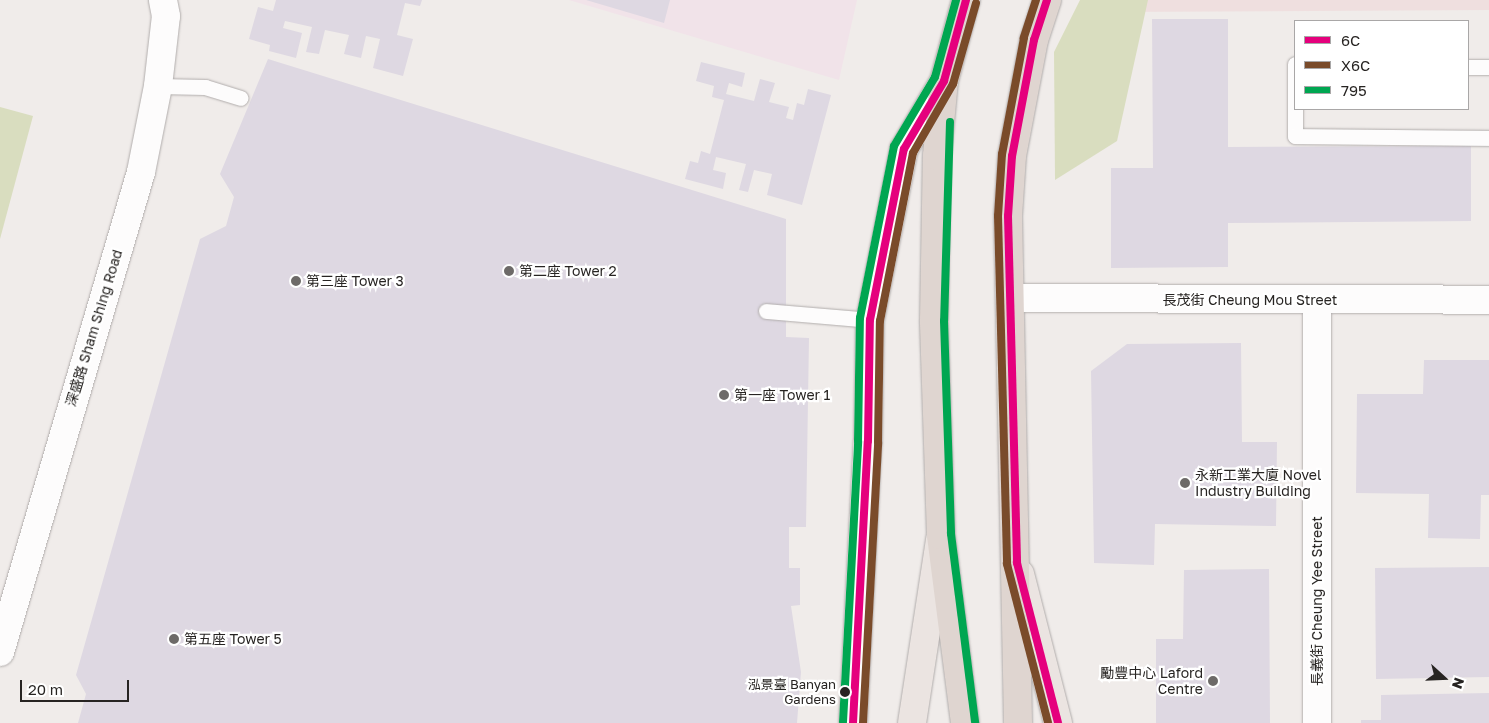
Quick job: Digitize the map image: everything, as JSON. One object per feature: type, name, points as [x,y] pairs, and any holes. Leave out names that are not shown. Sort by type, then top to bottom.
[{"type":"highway","points":[[965,723],[941,535],[934,321],[937,156],[944,81],[966,0]]},
{"type":"highway","points":[[1018,723],[1018,563],[1008,216],[1012,156],[1034,40],[1047,0]]},
{"type":"main road","points":[[912,723],[941,535]]},
{"type":"main road","points":[[1018,563],[1058,723]]},
{"type":"street","name":"深盛路 Sham Shing Road","points":[[0,652],[141,172],[158,86],[166,16],[163,0]]},
{"type":"street","points":[[853,723],[868,441],[870,320],[904,149],[944,81]]},
{"type":"street","name":"長茂街 Cheung Mou Street","points":[[1011,298],[1489,300]]},
{"type":"street","name":"長義街 Cheung Yee Street","points":[[1317,300],[1317,723]]},
{"type":"lane","points":[[1469,67],[1489,68]]},
{"type":"lane","points":[[158,86],[205,87],[240,98]]},
{"type":"lane","points":[[1295,110],[1295,136],[1489,138]]},
{"type":"lane","points":[[766,311],[870,320]]},
{"type":"shaded area","points":[[569,0],[857,0],[839,80]]},
{"type":"shaded area","points":[[1115,0],[1489,0],[1489,10],[1111,12]]},
{"type":"green space","points":[[1080,0],[1148,0],[1117,141],[1055,180],[1054,52]]},
{"type":"green space","points":[[0,107],[33,116],[0,239]]},
{"type":"building","points":[[276,0],[422,0],[420,6],[405,3],[397,35],[413,39],[403,76],[373,68],[380,39],[366,36],[361,58],[344,54],[349,35],[325,30],[319,54],[306,52],[312,27],[285,21],[283,28],[302,33],[296,58],[269,51],[270,45],[249,39],[258,7],[273,11]]},
{"type":"building","points":[[586,0],[670,0],[664,23]]},
{"type":"building","points":[[1152,19],[1228,19],[1228,147],[1471,146],[1471,221],[1228,223],[1228,267],[1111,268],[1111,168],[1153,168]]},
{"type":"building","points":[[268,59],[786,219],[786,337],[809,338],[806,527],[789,527],[789,568],[800,568],[800,605],[791,606],[801,672],[797,723],[78,723],[86,694],[76,675],[200,239],[226,226],[234,197],[220,174]]},
{"type":"building","points":[[701,62],[745,73],[742,87],[729,83],[726,94],[754,101],[760,79],[775,83],[769,102],[789,107],[786,118],[793,120],[797,103],[804,105],[808,89],[831,95],[802,205],[767,195],[772,174],[754,170],[748,192],[739,190],[746,164],[716,157],[713,170],[726,173],[723,189],[685,179],[690,161],[698,163],[701,151],[710,154],[724,100],[712,97],[714,86],[696,81]]},
{"type":"building","name":"永新工業大廈 Novel Industry Building","points":[[1241,343],[1242,442],[1277,442],[1276,526],[1155,524],[1154,565],[1094,563],[1091,371],[1127,344]]},
{"type":"building","points":[[1424,360],[1489,360],[1489,495],[1481,495],[1480,539],[1428,538],[1429,494],[1356,493],[1357,394],[1423,394]]},
{"type":"building","points":[[1489,567],[1489,677],[1376,679],[1375,568]]},
{"type":"building","name":"勵豐中心 Laford Centre","points":[[1269,569],[1270,723],[1156,723],[1156,639],[1183,639],[1184,570]]},
{"type":"building","points":[[1489,693],[1489,723],[1361,723],[1361,720],[1381,720],[1381,695]]},
{"type":"transit line","name":"795","points":[[843,722],[858,441],[860,318],[894,146],[935,77],[956,0]]},
{"type":"transit line","name":"6C","points":[[853,723],[868,441],[870,320],[904,149],[944,81],[966,0]]},
{"type":"transit line","name":"X6C","points":[[1036,0],[1024,38],[1002,154],[998,216],[1007,564],[1048,723]]},
{"type":"transit line","name":"6C","points":[[1047,0],[1034,40],[1012,156],[1008,216],[1017,563],[1058,723]]},
{"type":"transit line","name":"X6C","points":[[863,723],[878,442],[880,321],[913,153],[953,84],[976,3]]},
{"type":"transit line","name":"795","points":[[950,122],[944,321],[951,534],[975,722]]},
{"type":"place","name":"第二座 Tower 2","points":[[509,271]]},
{"type":"place","name":"第三座 Tower 3","points":[[296,281]]},
{"type":"place","name":"第一座 Tower 1","points":[[724,395]]},
{"type":"place","name":"永新工業大廈 Novel Industry Building","points":[[1185,483]]},
{"type":"place","name":"第五座 Tower 5","points":[[174,639]]},
{"type":"place","name":"勵豐中心 Laford Centre","points":[[1213,681]]},
{"type":"place","name":"泓景臺 Banyan Gardens","points":[[845,692]]}]
